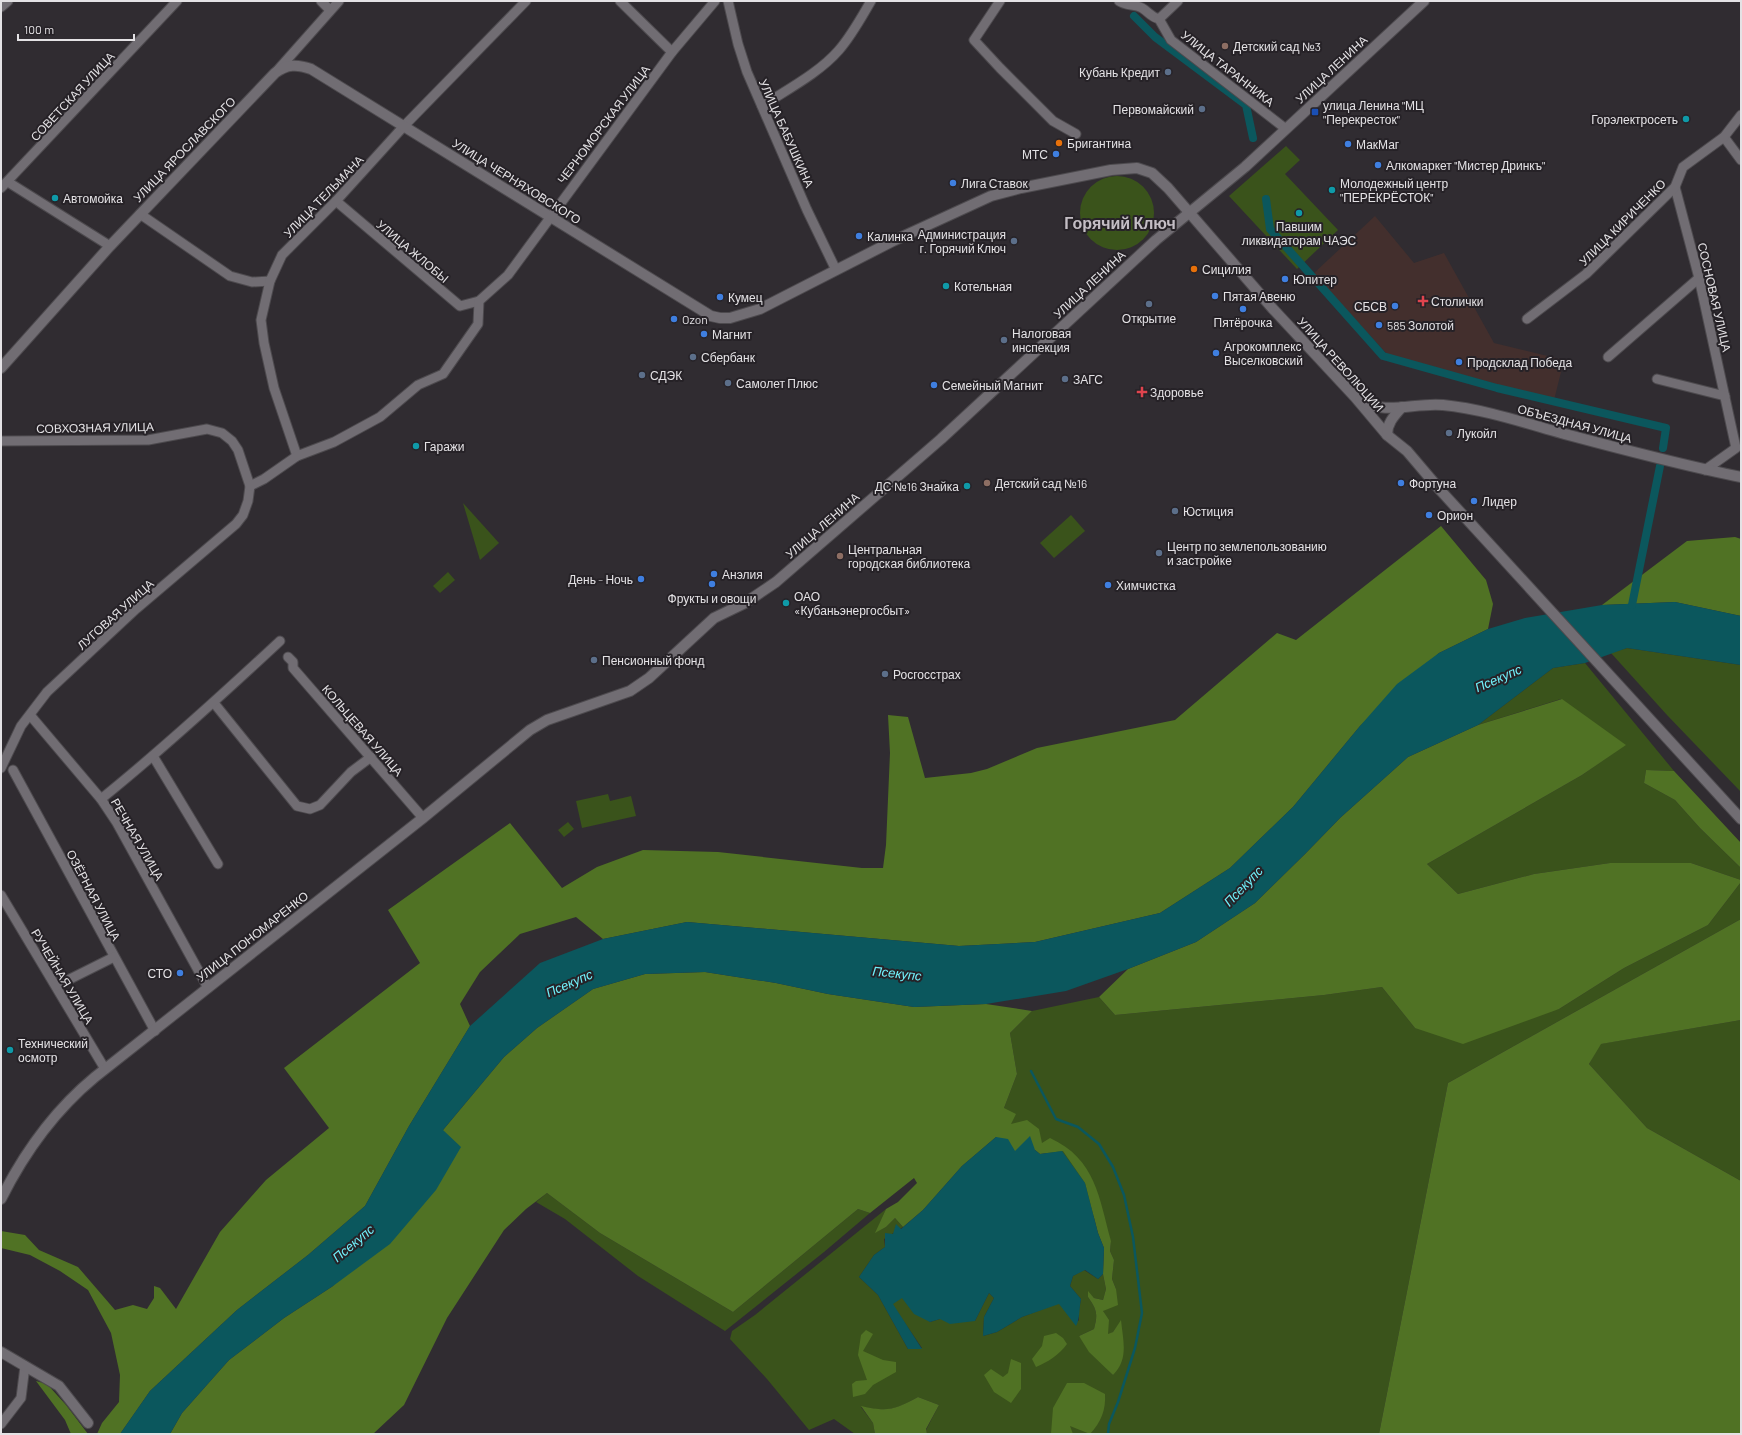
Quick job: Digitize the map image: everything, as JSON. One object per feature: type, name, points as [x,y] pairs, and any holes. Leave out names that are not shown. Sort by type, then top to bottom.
[{"type":"street","points":[[1,7],[8,1]]},
{"type":"street","name":"СОВЕТСКАЯ УЛИЦА","points":[[1,188],[177,1]]},
{"type":"street","points":[[321,1],[330,10]]},
{"type":"street","name":"УЛИЦА ЯРОСЛАВСКОГО","points":[[1,368],[110,246],[275,73],[339,1]]},
{"type":"street","name":"УЛИЦА ТЕЛЬМАНА","points":[[297,456],[274,388],[264,343],[261,320],[270,281],[282,255],[336,202],[404,126],[526,1]]},
{"type":"street","points":[[620,1],[672,52]]},
{"type":"street","name":"ЧЕРНОМОРСКАЯ УЛИЦА","points":[[480,301],[508,275],[549,217],[672,52],[715,1]]},
{"type":"street","name":"УЛИЦА БАБУШКИНА","points":[[728,1],[747,72],[807,210],[836,270]]},
{"type":"street","points":[[762,106],[824,64],[838,51],[850,37],[871,1]]},
{"type":"street","points":[[1000,1],[974,40],[1053,120],[1076,134]]},
{"type":"street","name":"УЛИЦА ТАРАННИКА","points":[[1119,1],[1123,4],[1141,8],[1150,16],[1158,19],[1171,40],[1286,129]]},
{"type":"street","points":[[1158,19],[1178,1]]},
{"type":"street","name":"УЛИЦА ЛЕНИНА","points":[[547,720],[630,691],[649,678],[714,618],[745,603],[776,582],[941,439],[1091,299],[1190,212],[1245,167],[1424,1]]},
{"type":"street","name":"УЛИЦА ЧЕРНЯХОВСКОГО","points":[[284,66],[301,65],[311,69],[710,316],[720,318],[735,317],[760,309],[836,270]]},
{"type":"street","name":"УЛИЦА ЯРОСЛАВСКОГО","points":[[275,73],[284,66]]},
{"type":"street","name":"УЛИЦА КИРИЧЕНКО","points":[[1527,319],[1586,274],[1675,187],[1684,168],[1724,136],[1741,115]]},
{"type":"street","points":[[1724,136],[1741,160]]},
{"type":"street","name":"УЛИЦА РЕВОЛЮЦИИ","points":[[836,270],[991,196],[1021,188],[1111,170],[1137,168],[1152,173],[1190,212],[1273,309],[1355,397],[1387,435],[1407,451],[1741,819]]},
{"type":"street","points":[[8,182],[110,246]]},
{"type":"street","name":"СОСНОВАЯ УЛИЦА","points":[[1675,187],[1738,447],[1705,470]]},
{"type":"street","name":"УЛИЦА ЖЛОБЫ","points":[[336,202],[460,306],[480,301]]},
{"type":"street","points":[[140,214],[230,276],[252,282],[270,281]]},
{"type":"street","points":[[1608,356],[1698,278]]},
{"type":"street","points":[[250,486],[264,479],[297,456],[334,442],[380,417],[418,385],[443,374],[478,324],[480,301]]},
{"type":"street","points":[[1657,380],[1725,396]]},
{"type":"street","name":"ОБЪЕЗДНАЯ УЛИЦА","points":[[1355,397],[1370,406],[1379,408],[1430,404],[1463,408],[1509,418],[1705,470],[1741,477]]},
{"type":"street","points":[[1387,435],[1387,427],[1390,420],[1402,407]]},
{"type":"street","name":"СОВХОЗНАЯ УЛИЦА","points":[[1,441],[148,440],[207,429],[222,433],[232,441],[238,450],[250,486]]},
{"type":"street","name":"ЛУГОВАЯ УЛИЦА","points":[[1,768],[21,726],[47,692],[136,609],[236,524],[243,515],[248,501],[250,486]]},
{"type":"street","points":[[100,798],[153,756],[214,703],[280,640]]},
{"type":"street","name":"КОЛЬЦЕВАЯ УЛИЦА","points":[[288,657],[293,662],[293,668],[423,818]]},
{"type":"street","points":[[214,703],[297,806],[310,809],[320,805],[351,772],[371,757]]},
{"type":"street","name":"РЕЧНАЯ УЛИЦА","points":[[30,715],[100,798],[117,823],[208,988]]},
{"type":"street","name":"УЛИЦА ПОНОМАРЕНКО","points":[[1,1199],[40,1136],[57,1113],[74,1094],[423,818],[530,730],[547,720]]},
{"type":"street","points":[[153,756],[218,864]]},
{"type":"street","name":"ОЗЁРНАЯ УЛИЦА","points":[[13,770],[155,1031]]},
{"type":"street","name":"РУЧЕЙНАЯ УЛИЦА","points":[[1,895],[105,1069]]},
{"type":"street","points":[[56,986],[114,957]]},
{"type":"street","points":[[1,1352],[59,1386],[88,1423]]},
{"type":"street","points":[[1,1424],[21,1398],[25,1366]]},
{"type":"shaded area","points":[[1375,216],[1414,263],[1444,253],[1494,343],[1564,360],[1554,400],[1387,354],[1313,274]]},
{"type":"green space","points":[[1286,146],[1300,160],[1285,174],[1338,230],[1297,269],[1229,196]]},
{"type":"green space","points":[[1117,176],[1131,179],[1143,187],[1151,199],[1154,213],[1151,227],[1143,239],[1131,247],[1117,250],[1103,247],[1091,239],[1083,227],[1080,213],[1083,199],[1091,187],[1103,179]]},
{"type":"green space","points":[[463,503],[499,543],[480,560]]},
{"type":"green space","points":[[1071,515],[1085,531],[1054,558],[1040,543]]},
{"type":"green space","points":[[1441,526],[1486,580],[1493,604],[1488,629],[1439,653],[1360,726],[1293,807],[1230,868],[1160,913],[1035,942],[959,946],[687,922],[603,939],[576,917],[520,934],[480,972],[460,1004],[470,1026],[409,1126],[365,1206],[308,1255],[237,1310],[150,1391],[120,1434],[97,1434],[102,1423],[119,1402],[120,1375],[111,1333],[88,1290],[60,1271],[30,1255],[1,1248],[1,1231],[25,1235],[39,1250],[78,1267],[115,1310],[133,1305],[147,1309],[154,1298],[154,1286],[160,1288],[176,1309],[220,1232],[266,1180],[329,1128],[284,1068],[420,963],[388,910],[510,823],[562,888],[597,867],[643,850],[718,852],[862,868],[883,868],[886,845],[890,753],[888,715],[908,717],[925,778],[971,773],[987,769],[1037,748],[1175,720],[1277,633],[1296,640]]},
{"type":"green space","points":[[1735,537],[1741,539],[1741,616],[1675,602],[1602,605],[1687,541]]},
{"type":"green space","points":[[448,572],[455,580],[440,593],[433,586]]},
{"type":"green space","points":[[1627,648],[1741,665],[1741,792],[1667,715],[1611,653]]},
{"type":"green space","points":[[1585,663],[1674,771],[1646,770],[1644,783],[1675,800],[1700,828],[1741,868],[1741,880],[1691,863],[1610,863],[1534,874],[1458,894],[1427,864],[1582,775],[1625,745],[1561,699],[1478,725],[1553,668]]},
{"type":"green space","points":[[1562,699],[1626,745],[1582,775],[1427,864],[1458,894],[1534,874],[1610,863],[1691,863],[1741,880],[1708,925],[1624,968],[1559,1009],[1463,1044],[1415,1028],[1382,987],[1324,995],[1115,1015],[1099,997],[1128,969],[1196,942],[1255,903],[1340,818],[1408,757],[1478,725]]},
{"type":"green space","points":[[1646,770],[1674,771],[1741,843],[1741,868],[1700,828],[1675,800],[1644,783]]},
{"type":"green space","points":[[608,794],[610,801],[631,796],[636,816],[582,828],[576,801]]},
{"type":"green space","points":[[568,822],[574,829],[564,837],[558,830]]},
{"type":"green space","points":[[1741,882],[1741,919],[1448,1083],[1379,1434],[927,1434],[926,1430],[939,1405],[918,1397],[903,1405],[891,1409],[861,1407],[873,1423],[875,1434],[855,1434],[834,1419],[809,1430],[767,1379],[730,1339],[732,1331],[755,1315],[886,1209],[876,1232],[886,1227],[895,1218],[903,1227],[884,1239],[885,1247],[874,1255],[859,1277],[878,1295],[908,1349],[922,1348],[892,1304],[902,1297],[930,1322],[940,1319],[975,1321],[989,1293],[994,1298],[984,1317],[983,1336],[997,1332],[1022,1317],[1059,1303],[1079,1321],[1081,1299],[1070,1286],[1073,1276],[1084,1270],[1098,1279],[1103,1274],[1106,1289],[1103,1300],[1094,1298],[1088,1292],[1088,1297],[1096,1312],[1094,1329],[1079,1336],[1113,1375],[1121,1321],[1113,1332],[1108,1335],[1103,1311],[1116,1289],[1112,1279],[1114,1260],[1110,1251],[1111,1241],[1042,1143],[1011,1124],[1004,1108],[1017,1074],[1010,1033],[1032,1011],[1099,997],[1115,1015],[1324,995],[1382,987],[1415,1028],[1559,1009],[1624,968],[1708,925]]},
{"type":"green space","points":[[1741,919],[1741,1020],[1601,1044],[1589,1064],[1647,1128],[1741,1181],[1741,1434],[1379,1434],[1448,1083]]},
{"type":"green space","points":[[705,972],[776,983],[828,994],[914,1007],[986,1004],[1032,1011],[1010,1033],[1017,1074],[1004,1108],[1016,1114],[1011,1124],[1027,1120],[1039,1129],[1042,1143],[1050,1138],[1065,1147],[1077,1157],[1086,1168],[1099,1195],[1111,1241],[1110,1251],[1114,1260],[1112,1279],[1116,1289],[1118,1305],[1103,1311],[1109,1320],[1108,1334],[1113,1332],[1121,1320],[1123,1335],[1123,1356],[1118,1369],[1113,1375],[1089,1352],[1079,1336],[1094,1329],[1095,1324],[1096,1312],[1088,1297],[1088,1291],[1094,1298],[1103,1300],[1106,1289],[1103,1274],[1104,1248],[1098,1233],[1085,1183],[1063,1151],[1040,1154],[1035,1150],[1015,1152],[996,1137],[962,1166],[923,1210],[903,1227],[895,1218],[886,1227],[875,1233],[886,1209],[898,1202],[917,1183],[914,1178],[870,1213],[858,1209],[733,1312],[600,1233],[547,1193],[526,1209],[504,1230],[447,1318],[404,1405],[373,1434],[170,1434],[182,1413],[229,1360],[284,1318],[333,1286],[443,1130],[504,1057],[537,1028],[593,989],[645,974]]},
{"type":"green space","points":[[1741,1020],[1741,1181],[1647,1128],[1589,1064],[1600,1044]]},
{"type":"green space","points":[[547,1193],[600,1233],[733,1312],[858,1209],[870,1213],[824,1252],[725,1331],[638,1276],[565,1219],[536,1202]]},
{"type":"green space","points":[[866,1330],[873,1334],[863,1351],[883,1360],[896,1362],[896,1372],[873,1385],[865,1394],[853,1397],[852,1384],[856,1381],[867,1380],[858,1355],[861,1335]]},
{"type":"green space","points":[[1056,1333],[1063,1338],[1067,1344],[1053,1358],[1036,1367],[1032,1359],[1042,1346],[1044,1336]]},
{"type":"green space","points":[[1011,1359],[1021,1363],[1021,1389],[1011,1403],[994,1392],[984,1375],[991,1369],[1003,1377],[1008,1373]]},
{"type":"green space","points":[[36,1381],[47,1384],[66,1405],[88,1434],[71,1434],[65,1420]]},
{"type":"green space","points":[[1067,1383],[1084,1383],[1105,1394],[1104,1411],[1097,1425],[1090,1434],[1070,1426],[1073,1434],[1051,1434],[1053,1408]]},
{"type":"green space","points":[[918,1397],[939,1405],[926,1429],[927,1434],[875,1434],[873,1423],[861,1406],[878,1409],[891,1409],[903,1405]]},
{"type":"water","name":"Псекупс","points":[[1675,602],[1741,616],[1741,665],[1627,648],[1585,663],[1553,668],[1478,725],[1408,757],[1340,818],[1255,903],[1196,942],[1128,969],[1066,991],[986,1004],[914,1007],[828,994],[776,983],[705,972],[645,974],[593,989],[537,1028],[504,1057],[443,1130],[461,1147],[436,1190],[390,1244],[333,1286],[284,1318],[229,1360],[182,1413],[170,1434],[120,1434],[150,1391],[237,1310],[308,1255],[365,1206],[409,1126],[470,1026],[540,963],[603,939],[687,922],[959,946],[1035,942],[1160,913],[1230,868],[1293,807],[1397,684],[1439,653],[1488,629],[1525,618],[1602,605]]},
{"type":"water","points":[[1030,1136],[1035,1150],[1040,1154],[1062,1151],[1085,1183],[1098,1233],[1104,1248],[1103,1274],[1098,1279],[1085,1270],[1073,1276],[1070,1286],[1081,1299],[1079,1317],[1076,1326],[1059,1304],[1022,1317],[997,1332],[983,1336],[984,1317],[994,1298],[989,1293],[975,1321],[950,1324],[940,1319],[930,1322],[914,1314],[902,1298],[893,1304],[922,1349],[908,1349],[878,1295],[859,1277],[874,1255],[885,1247],[885,1233],[893,1234],[896,1224],[901,1229],[923,1210],[962,1166],[996,1137],[1008,1139],[1015,1151]]},
{"type":"waterway","points":[[1134,16],[1155,37],[1246,105],[1253,138]]},
{"type":"waterway","points":[[1266,199],[1270,229],[1383,356],[1497,388],[1666,428],[1663,448]]},
{"type":"waterway","points":[[1632,605],[1660,466]]},
{"type":"waterway","points":[[1031,1071],[1056,1119],[1078,1127],[1099,1144],[1113,1167],[1124,1195],[1133,1237],[1142,1313],[1135,1348],[1118,1402],[1109,1424],[1108,1434]]},
{"type":"place","name":"Детский сад №3","points":[[1225,46]]},
{"type":"place","name":"Кубань Кредит","points":[[1168,72]]},
{"type":"place","name":"Первомайский","points":[[1202,109]]},
{"type":"place","name":"улица Ленина \"МЦ \"Перекресток\"","points":[[1315,112]]},
{"type":"place","name":"Горэлектросеть","points":[[1686,119]]},
{"type":"place","name":"Бригантина","points":[[1059,143]]},
{"type":"place","name":"МакМаг","points":[[1348,144]]},
{"type":"place","name":"МТС","points":[[1056,154]]},
{"type":"place","name":"Алкомаркет \"Мистер Дринкъ\"","points":[[1378,165]]},
{"type":"place","name":"Лига Ставок","points":[[953,183]]},
{"type":"place","name":"Молодежный центр \"ПЕРЕКРЁСТОК\"","points":[[1332,190]]},
{"type":"place","name":"Автомойка","points":[[55,198]]},
{"type":"place","name":"Павшим ликвидаторам ЧАЭС","points":[[1299,213]]},
{"type":"place","name":"Калинка","points":[[859,236]]},
{"type":"place","name":"Администрация г. Горячий Ключ","points":[[1014,241]]},
{"type":"place","name":"Сицилия","points":[[1194,269]]},
{"type":"place","name":"Юпитер","points":[[1285,279]]},
{"type":"place","name":"Котельная","points":[[946,286]]},
{"type":"place","name":"Пятая Авеню","points":[[1215,296]]},
{"type":"place","name":"Кумец","points":[[720,297]]},
{"type":"place","name":"Столички","points":[[1423,301]]},
{"type":"place","name":"Открытие","points":[[1149,304]]},
{"type":"place","name":"СБСВ","points":[[1395,306]]},
{"type":"place","name":"Пятёрочка","points":[[1243,309]]},
{"type":"place","name":"Ozon","points":[[674,319]]},
{"type":"place","name":"585 Золотой","points":[[1379,325]]},
{"type":"place","name":"Магнит","points":[[704,334]]},
{"type":"place","name":"Налоговая инспекция","points":[[1004,340]]},
{"type":"place","name":"Агрокомплекс Выселковский","points":[[1216,353]]},
{"type":"place","name":"Сбербанк","points":[[693,357]]},
{"type":"place","name":"Продсклад Победа","points":[[1459,362]]},
{"type":"place","name":"СДЭК","points":[[642,375]]},
{"type":"place","name":"ЗАГС","points":[[1065,379]]},
{"type":"place","name":"Самолет Плюс","points":[[728,383]]},
{"type":"place","name":"Семейный Магнит","points":[[934,385]]},
{"type":"place","name":"Здоровье","points":[[1142,392]]},
{"type":"place","name":"Лукойл","points":[[1449,433]]},
{"type":"place","name":"Гаражи","points":[[416,446]]},
{"type":"place","name":"Детский сад №16","points":[[987,483]]},
{"type":"place","name":"Фортуна","points":[[1401,483]]},
{"type":"place","name":"ДС №16 Знайка","points":[[967,486]]},
{"type":"place","name":"Лидер","points":[[1474,501]]},
{"type":"place","name":"Юстиция","points":[[1175,511]]},
{"type":"place","name":"Орион","points":[[1429,515]]},
{"type":"place","name":"Центр по землепользованию и застройке","points":[[1159,553]]},
{"type":"place","name":"Центральная городская библиотека","points":[[840,556]]},
{"type":"place","name":"Анэлия","points":[[714,574]]},
{"type":"place","name":"День - Ночь","points":[[641,579]]},
{"type":"place","name":"Фрукты и овощи","points":[[712,584]]},
{"type":"place","name":"Химчистка","points":[[1108,585]]},
{"type":"place","name":"ОАО «Кубаньэнергосбыт»","points":[[786,603]]},
{"type":"place","name":"Пенсионный фонд","points":[[594,660]]},
{"type":"place","name":"Росгосстрах","points":[[885,674]]},
{"type":"place","name":"СТО","points":[[180,973]]},
{"type":"place","name":"Технический осмотр","points":[[10,1050]]},
{"type":"district","name":"Горячий Ключ","points":[[1120,222]]}]
